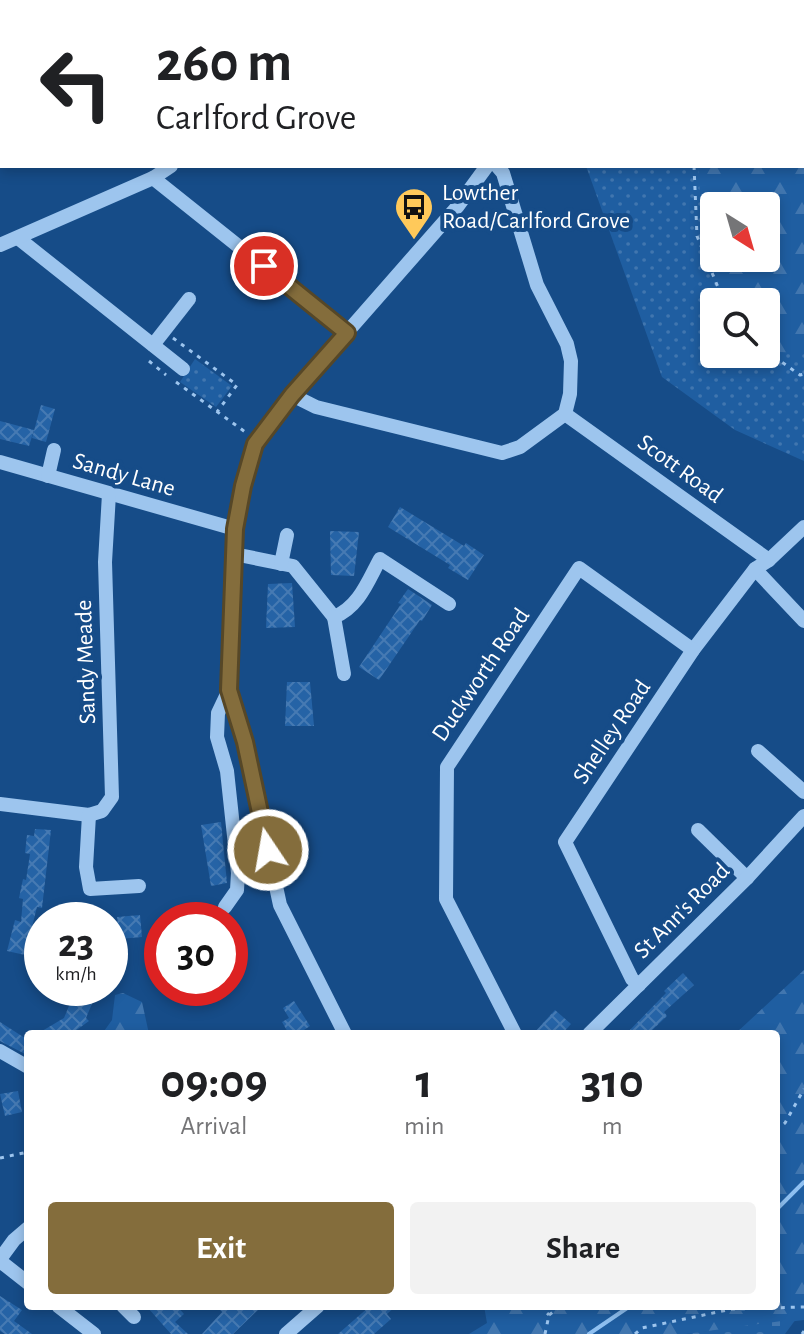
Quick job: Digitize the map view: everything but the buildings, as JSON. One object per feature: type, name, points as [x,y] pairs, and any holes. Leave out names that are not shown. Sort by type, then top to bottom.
[{"type":"street","points":[[0,245],[153,178],[168,168]]},
{"type":"street","points":[[343,1030],[280,905],[245,742],[229,690],[235,529],[243,486],[257,441],[292,395],[457,207],[486,168]]},
{"type":"street","points":[[292,395],[316,407],[502,453],[520,447],[565,414],[570,394],[571,361],[567,344],[537,285],[503,173],[499,168]]},
{"type":"street","points":[[153,178],[347,333]]},
{"type":"street","points":[[18,238],[183,369]]},
{"type":"street","points":[[155,347],[189,299]]},
{"type":"street","name":"Scott Road","points":[[565,414],[769,560]]},
{"type":"street","points":[[48,476],[54,450]]},
{"type":"street","name":"Sandy Lane","points":[[0,462],[235,529]]},
{"type":"street","name":"Sandy Meade","points":[[89,815],[108,806],[113,788],[105,562],[109,494]]},
{"type":"street","name":"Shelley Road","points":[[639,985],[632,979],[565,842],[693,650],[755,569],[804,527]]},
{"type":"street","points":[[281,564],[287,535]]},
{"type":"street","points":[[234,554],[293,566],[334,617],[344,674]]},
{"type":"street","points":[[334,617],[357,601],[380,559],[449,604]]},
{"type":"street","name":"Duckworth Road","points":[[513,1030],[446,899],[447,767],[579,568],[693,650]]},
{"type":"street","points":[[755,569],[804,621]]},
{"type":"street","points":[[229,690],[218,713],[217,737],[227,771],[238,873],[237,890],[229,902]]},
{"type":"street","points":[[758,751],[804,792]]},
{"type":"street","points":[[0,804],[89,815],[86,867],[90,889],[139,886]]},
{"type":"street","name":"St Ann's Road","points":[[593,1030],[747,878],[804,816]]},
{"type":"street","points":[[698,830],[747,878]]},
{"type":"street","points":[[0,1051],[24,1065]]},
{"type":"street","points":[[24,1231],[0,1260],[24,1280]]},
{"type":"street","points":[[63,1310],[94,1334]]},
{"type":"street","points":[[286,1334],[313,1310]]},
{"type":"path","points":[[694,168],[697,236],[718,288]]},
{"type":"path","points":[[164,331],[237,385],[217,412]]},
{"type":"path","points":[[155,347],[148,362],[257,441]]},
{"type":"path","points":[[780,361],[800,375],[804,374]]},
{"type":"path","points":[[780,1127],[804,1089]]},
{"type":"path","points":[[1,1156],[24,1153]]},
{"type":"path","points":[[780,1308],[804,1307]]},
{"type":"path","points":[[544,1310],[549,1315]]},
{"type":"path","points":[[545,1334],[549,1315],[556,1310]]},
{"type":"path","points":[[635,1334],[642,1328],[727,1310]]},
{"type":"green space","points":[[587,168],[804,168],[804,461],[735,430],[662,377]]},
{"type":"green space","points":[[698,168],[804,168],[804,348],[780,352],[780,288],[725,288],[718,272],[780,272],[780,192],[700,194]]},
{"type":"green space","points":[[195,359],[232,386],[216,407],[180,382]]},
{"type":"green space","points":[[804,970],[804,1320],[686,1334],[469,1334],[487,1323],[485,1310],[780,1310],[780,1030],[739,1030]]},
{"type":"green space","points":[[128,995],[142,1002],[148,1030],[105,1030],[112,1020],[114,1006],[128,1006]]},
{"type":"green space","points":[[796,1319],[785,1334],[686,1334]]},
{"type":"waterway","points":[[780,1206],[804,1182]]},
{"type":"waterway","points":[[589,1334],[624,1310]]},
{"type":"place","name":"Lowther Road/Carlford Grove","points":[[414,241]]},
{"type":"route","points":[[264,266],[347,333],[292,395],[255,444],[235,529],[229,690],[245,742],[268,850]]}]
